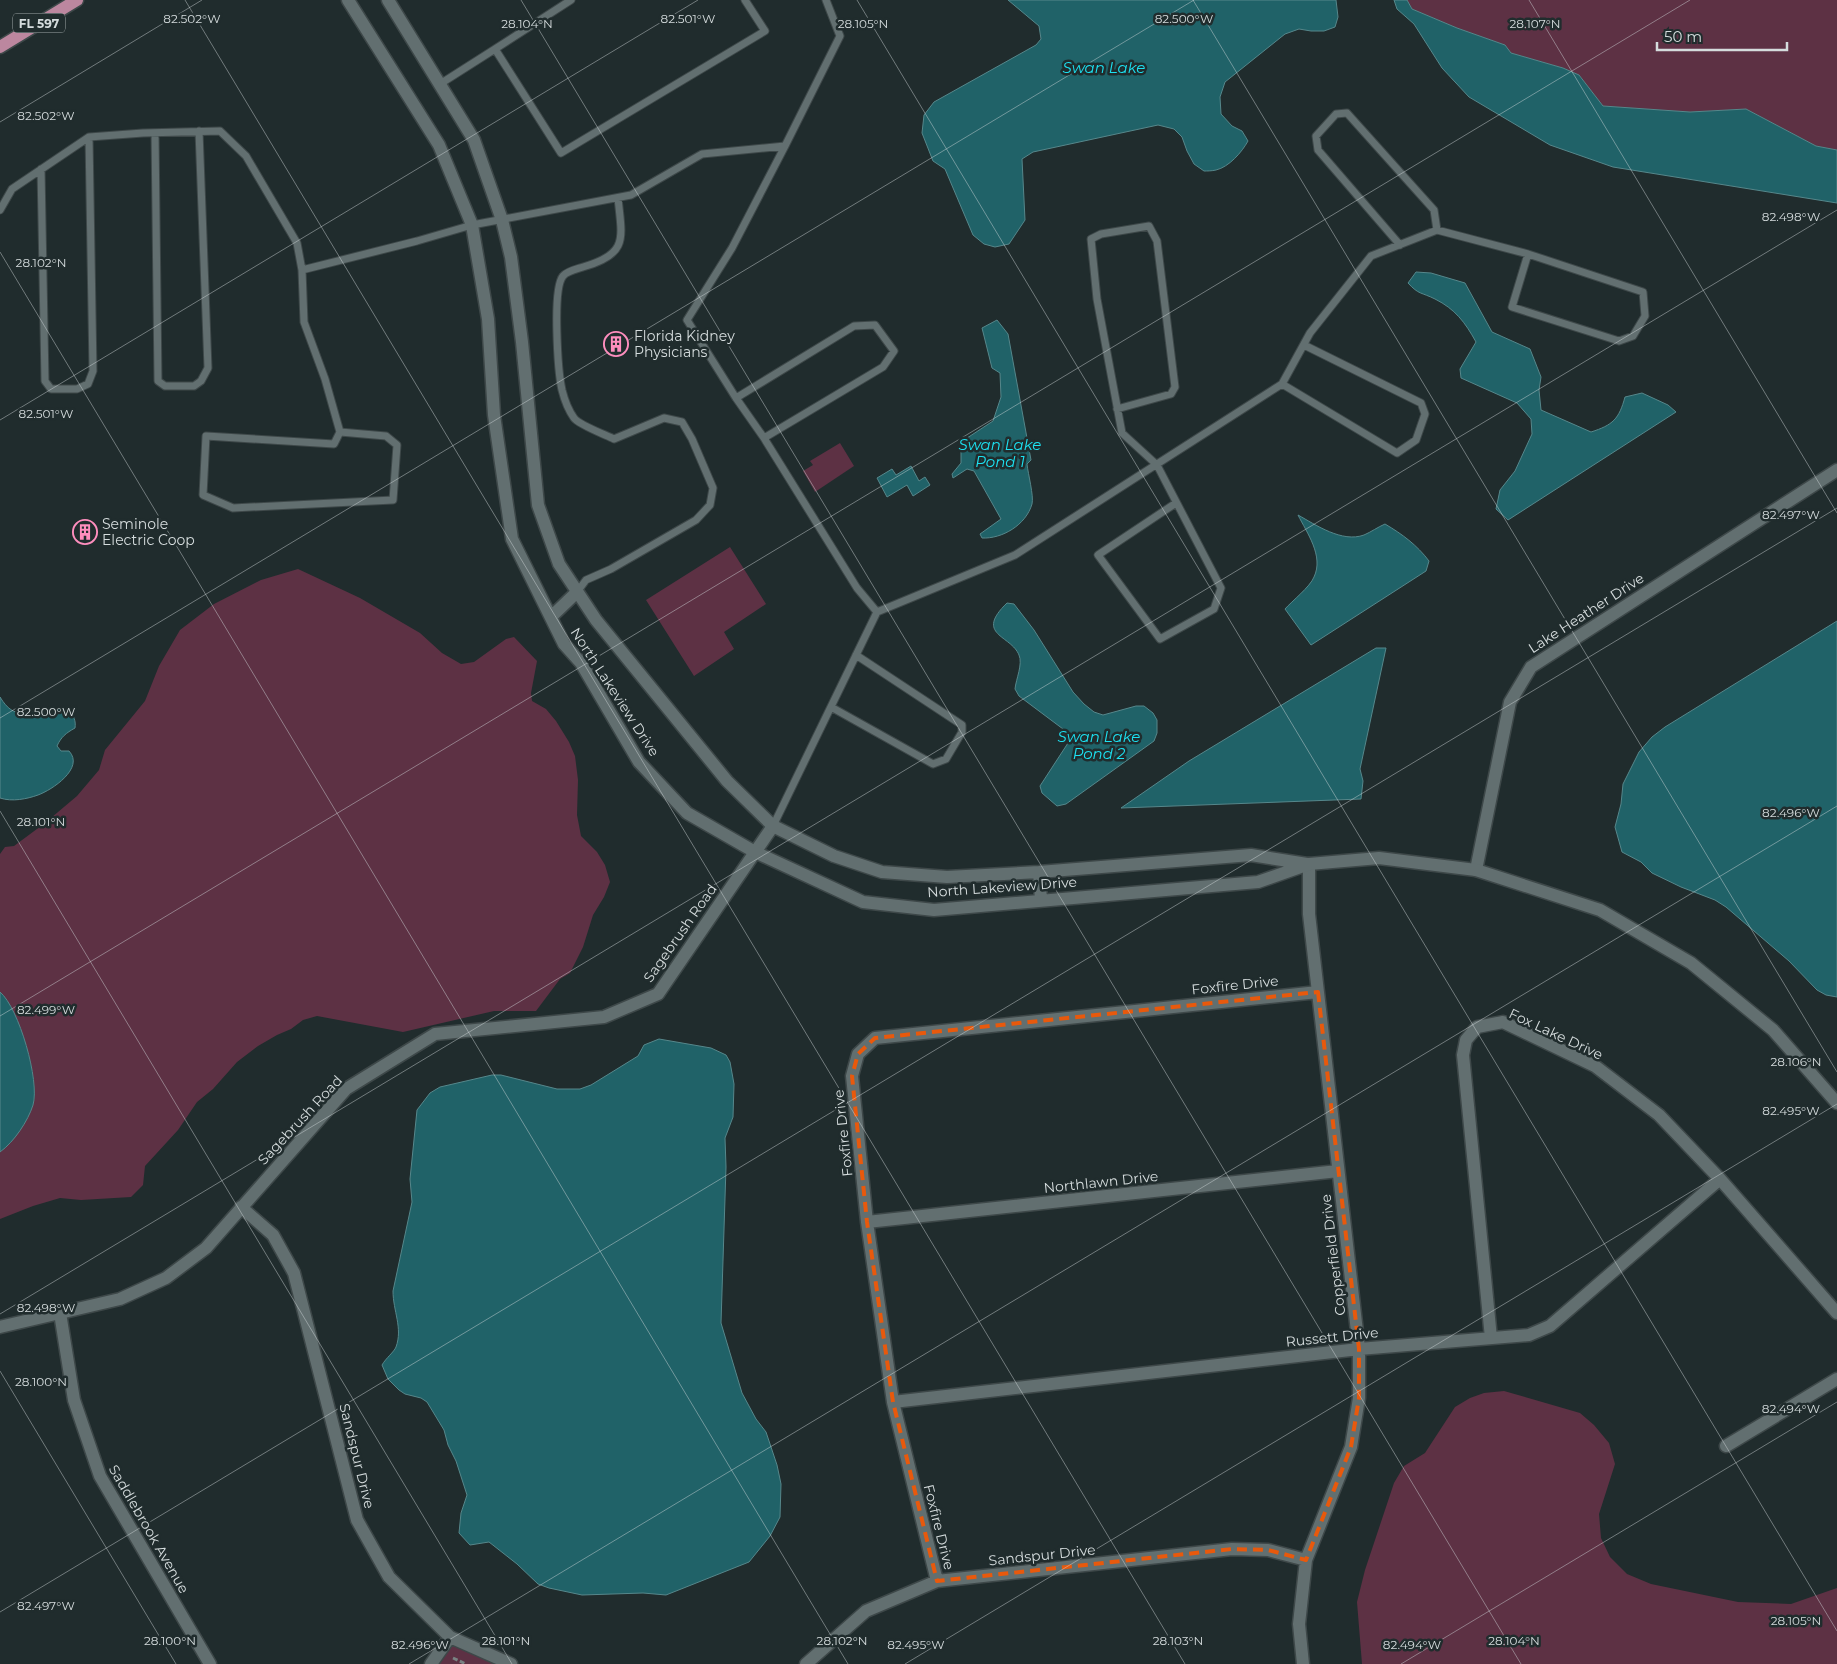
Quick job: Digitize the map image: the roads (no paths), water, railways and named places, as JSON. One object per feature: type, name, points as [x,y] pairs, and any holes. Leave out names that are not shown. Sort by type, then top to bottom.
[{"type":"main road","name":"FL 597","points":[[0,47],[77,0]]},
{"type":"street","name":"North Lakeview Drive","points":[[348,0],[440,146],[472,225],[488,319],[494,415],[512,539],[564,644],[581,663],[639,762],[687,814],[756,852],[863,902],[934,910],[1258,882],[1309,864]]},
{"type":"street","name":"North Lakeview Drive","points":[[392,1],[474,140],[502,220],[512,257],[538,505],[559,564],[596,620],[727,781],[773,826],[834,856],[882,872],[947,878],[1251,855],[1309,864],[1379,858],[1476,870],[1600,910],[1691,963],[1772,1030],[1837,1103]]},
{"type":"street","name":"Lake Heather Drive","points":[[1476,870],[1510,702],[1531,666],[1837,470]]},
{"type":"street","points":[[551,617],[577,592]]},
{"type":"street","name":"Sagebrush Road","points":[[0,1327],[120,1299],[166,1278],[206,1248],[346,1089],[435,1034],[604,1017],[658,994],[773,826]]},
{"type":"street","name":"Copperfield Drive","points":[[1302,1664],[1299,1624],[1306,1560],[1351,1447],[1359,1398],[1359,1349],[1309,914],[1309,864]]},
{"type":"street","points":[[1039,872],[1041,900]]},
{"type":"street","name":"Foxfire Drive","points":[[937,1581],[893,1402],[867,1222],[852,1076],[858,1054],[875,1038],[1318,992]]},
{"type":"street","name":"Fox Lake Drive","points":[[1491,1338],[1463,1055],[1466,1040],[1477,1027],[1503,1022],[1595,1066],[1659,1115],[1720,1179],[1837,1313]]},
{"type":"street","name":"Northlawn Drive","points":[[867,1222],[1338,1172]]},
{"type":"street","name":"Russett Drive","points":[[893,1402],[1359,1349],[1529,1335],[1550,1326],[1720,1179]]},
{"type":"street","name":"Sandspur Drive","points":[[241,1207],[273,1236],[294,1273],[357,1520],[389,1577],[450,1636],[511,1664]]},
{"type":"street","name":"Saddlebrook Avenue","points":[[60,1314],[74,1400],[100,1476],[210,1664]]},
{"type":"street","points":[[1726,1446],[1837,1379]]},
{"type":"street","name":"Sandspur Drive","points":[[806,1664],[866,1611],[937,1581],[1232,1549],[1268,1550],[1306,1560]]},
{"type":"street","points":[[431,1664],[450,1636]]},
{"type":"lane","points":[[440,84],[571,0]]},
{"type":"lane","points":[[494,49],[561,153],[765,31],[745,0]]},
{"type":"lane","points":[[826,0],[840,36],[732,248],[687,320],[736,398],[764,438],[857,588],[877,612]]},
{"type":"lane","points":[[1400,245],[1318,150],[1316,136],[1336,114],[1347,113],[1434,210],[1437,230]]},
{"type":"lane","points":[[156,132],[158,380],[165,386],[194,386],[201,381],[208,368],[199,131]]},
{"type":"lane","points":[[0,210],[12,189],[89,137],[156,132],[220,131],[246,156],[297,243],[302,270],[304,322],[325,379],[340,432],[334,444],[206,436],[203,495],[233,508],[393,500],[396,445],[386,436],[340,432]]},
{"type":"lane","points":[[41,169],[46,381],[50,389],[77,389],[88,384],[93,371],[89,137]]},
{"type":"lane","points":[[302,270],[417,242],[472,225],[631,195],[702,154],[785,146]]},
{"type":"lane","points":[[577,592],[586,580],[611,569],[696,520],[710,505],[713,488],[692,439],[682,422],[664,418],[614,439],[575,420],[562,391],[556,311],[559,285],[562,276],[599,263],[617,249],[622,237],[618,198]]},
{"type":"lane","points":[[1117,409],[1171,394],[1175,387],[1157,240],[1149,226],[1101,234],[1091,239],[1097,299],[1117,409],[1122,433],[1157,465],[1221,588],[1214,608],[1160,639],[1098,555],[1176,503]]},
{"type":"lane","points":[[773,826],[877,612],[1015,555],[1282,384],[1310,333],[1371,256],[1437,230],[1528,254],[1643,292],[1645,316],[1633,336],[1619,341],[1512,307],[1528,254]]},
{"type":"lane","points":[[736,398],[854,326],[875,325],[894,351],[883,367],[764,438]]},
{"type":"lane","points":[[1282,384],[1397,453],[1416,440],[1425,414],[1421,403],[1304,345]]},
{"type":"lane","points":[[831,707],[933,764],[946,759],[962,732],[962,725],[856,656]]},
{"type":"water","name":"Swan Lake","points":[[1008,0],[1336,0],[1338,17],[1335,27],[1324,31],[1299,29],[1285,34],[1225,82],[1220,97],[1221,114],[1232,126],[1242,131],[1248,141],[1239,154],[1226,166],[1216,170],[1204,171],[1194,164],[1182,137],[1174,129],[1158,125],[1033,152],[1022,159],[1025,220],[1009,244],[995,247],[984,244],[973,235],[945,169],[933,161],[922,133],[924,115],[934,102],[1036,45],[1041,39],[1039,26]]},
{"type":"water","points":[[1394,0],[1407,0],[1412,9],[1505,45],[1511,53],[1563,68],[1579,75],[1603,106],[1690,112],[1746,109],[1816,146],[1837,150],[1837,203],[1613,167],[1550,145],[1469,97],[1442,68],[1414,24],[1397,9]]},
{"type":"water","points":[[1416,272],[1431,273],[1465,283],[1492,332],[1530,349],[1541,377],[1539,390],[1541,410],[1591,432],[1605,427],[1614,420],[1620,411],[1625,397],[1642,393],[1668,405],[1676,412],[1508,520],[1496,509],[1500,490],[1515,471],[1532,434],[1531,419],[1517,403],[1461,378],[1460,369],[1476,342],[1468,328],[1454,312],[1408,283]]},
{"type":"water","name":"Swan Lake Pond 1","points":[[997,320],[1008,334],[1031,460],[1027,464],[1032,490],[1032,504],[1029,512],[1012,529],[997,536],[982,538],[980,534],[1001,519],[974,471],[967,469],[953,478],[952,474],[961,463],[961,442],[993,421],[1001,397],[1000,373],[992,368],[982,328]]},
{"type":"water","points":[[911,466],[919,481],[925,477],[930,485],[913,496],[907,485],[887,497],[877,478],[892,469],[896,475]]},
{"type":"water","points":[[1298,515],[1321,528],[1347,537],[1364,535],[1385,524],[1409,540],[1424,555],[1429,561],[1426,571],[1311,645],[1285,609],[1309,585],[1317,569],[1316,553]]},
{"type":"water","name":"Swan Lake Pond 2","points":[[1007,603],[1014,604],[1034,630],[1073,692],[1094,712],[1103,715],[1136,706],[1144,706],[1153,713],[1157,720],[1157,733],[1154,741],[1066,804],[1057,806],[1042,793],[1040,786],[1068,743],[1067,732],[1019,696],[1015,689],[1020,667],[1019,655],[1015,648],[998,634],[994,628],[994,622],[998,614]]},
{"type":"water","points":[[1837,621],[1837,997],[1826,995],[1817,990],[1789,961],[1726,907],[1715,900],[1652,873],[1641,862],[1622,852],[1615,827],[1621,804],[1623,784],[1639,752],[1652,737],[1665,727]]},
{"type":"water","points":[[1376,648],[1386,648],[1360,769],[1363,781],[1361,799],[1121,808],[1189,761]]},
{"type":"water","points":[[0,697],[11,710],[17,712],[59,708],[69,710],[74,719],[75,728],[60,740],[57,746],[61,751],[69,751],[73,758],[70,771],[65,778],[38,795],[19,800],[0,798]]},
{"type":"water","points":[[0,992],[7,1000],[21,1028],[31,1063],[34,1094],[31,1111],[24,1124],[10,1143],[0,1152]]},
{"type":"water","points":[[659,1039],[711,1048],[726,1055],[730,1062],[734,1084],[733,1117],[725,1138],[726,1167],[721,1323],[742,1393],[756,1419],[766,1432],[777,1465],[781,1484],[780,1517],[770,1536],[749,1562],[666,1595],[643,1593],[582,1595],[538,1584],[517,1564],[489,1542],[470,1545],[459,1533],[461,1513],[467,1495],[444,1430],[427,1402],[399,1390],[388,1379],[382,1365],[395,1349],[398,1340],[393,1291],[412,1202],[410,1179],[417,1110],[430,1093],[440,1087],[492,1075],[501,1075],[557,1089],[580,1089],[591,1085],[638,1056],[644,1045]]},
{"type":"place","name":"Florida Kidney Physicians","points":[[616,344]]},
{"type":"place","name":"Seminole Electric Coop","points":[[85,532]]}]
